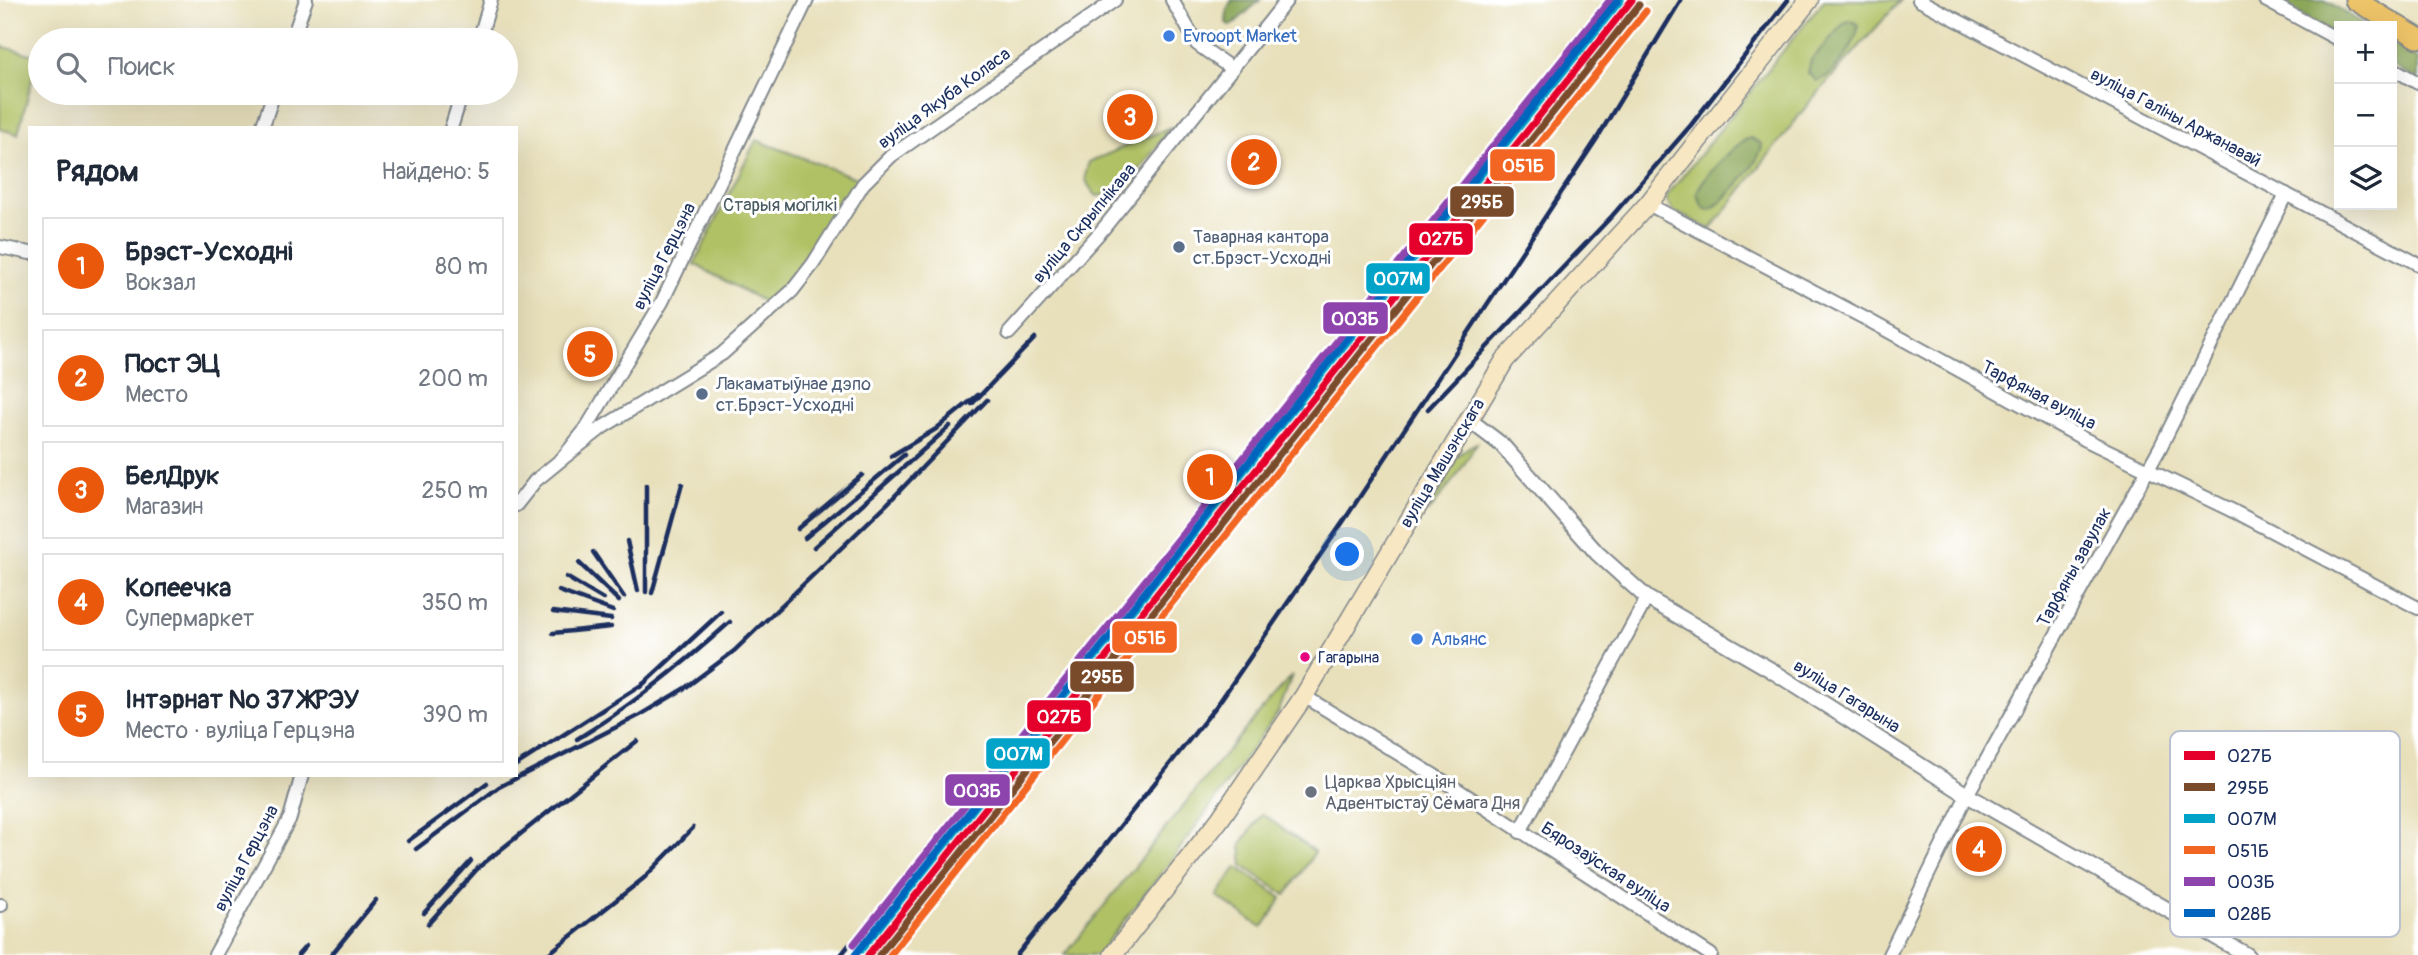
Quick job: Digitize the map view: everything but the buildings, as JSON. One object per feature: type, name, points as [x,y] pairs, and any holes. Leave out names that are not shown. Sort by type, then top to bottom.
[{"type":"main road","name":"вуліца Машэнскага","points":[[1121,952],[1220,820],[1304,696],[1505,360],[1647,204],[1809,0]]},
{"type":"main road","points":[[2355,0],[2418,38]]},
{"type":"street","points":[[296,28],[306,0]]},
{"type":"street","points":[[483,28],[491,0]]},
{"type":"street","name":"вуліца Герцэна","points":[[518,502],[535,481],[562,459],[591,421],[662,302],[807,0]]},
{"type":"street","name":"вуліца Якуба Коласа","points":[[562,459],[603,427],[722,354],[792,291],[813,264],[863,184],[891,156],[1115,0]]},
{"type":"street","points":[[1172,0],[1194,40],[1232,69]]},
{"type":"street","name":"вуліца Скрыпнікава","points":[[1009,333],[1103,229],[1287,0]]},
{"type":"street","name":"вуліца Галіны Аржанавай","points":[[1919,0],[2418,264]]},
{"type":"street","points":[[2264,0],[2334,37]]},
{"type":"street","points":[[2397,71],[2418,83]]},
{"type":"street","points":[[263,126],[270,105]]},
{"type":"street","points":[[452,126],[458,105]]},
{"type":"street","name":"Тарфяны завулак","points":[[1889,955],[1967,794],[2147,471],[2286,194]]},
{"type":"street","name":"Тарфяная вуліца","points":[[1647,204],[2147,471],[2235,512],[2418,608]]},
{"type":"street","points":[[0,247],[28,253]]},
{"type":"street","name":"вуліца Гагарына","points":[[1468,419],[1502,445],[1597,553],[1647,598],[1771,670],[1967,794],[2170,911]]},
{"type":"street","points":[[1520,832],[1647,598]]},
{"type":"street","name":"Бярозаўская вуліца","points":[[1304,696],[1711,955]]},
{"type":"street","name":"вуліца Герцэна","points":[[215,955],[290,818],[301,777]]},
{"type":"street","name":"вуліца Гагарына","points":[[2215,937],[2246,955]]},
{"type":"green space","points":[[1232,0],[1260,0],[1231,26],[1226,23],[1227,9]]},
{"type":"green space","points":[[1824,0],[1901,0],[1813,98],[1711,229],[1673,211],[1666,199],[1669,193]]},
{"type":"green space","points":[[2274,0],[2325,0],[2359,21],[2334,21],[2334,33]]},
{"type":"green space","points":[[1851,20],[1858,25],[1850,49],[1831,73],[1817,81],[1808,73],[1811,60],[1844,23]]},
{"type":"green space","points":[[2397,45],[2418,59],[2418,80],[2397,68]]},
{"type":"green space","points":[[0,46],[28,53],[28,95],[18,134],[0,129]]},
{"type":"green space","points":[[1171,127],[1129,180],[1109,194],[1097,196],[1093,192],[1086,180],[1089,162]]},
{"type":"green space","points":[[1751,138],[1762,144],[1749,171],[1723,200],[1708,210],[1703,207],[1697,194],[1704,180],[1728,153]]},
{"type":"green space","name":"Старыя могілкі","points":[[756,140],[859,179],[794,275],[766,303],[694,264]]},
{"type":"green space","points":[[1477,443],[1458,474],[1428,513],[1452,463],[1467,448]]},
{"type":"green space","points":[[1292,675],[1279,711],[1173,858],[1097,955],[1065,955],[1227,751]]},
{"type":"green space","points":[[1262,814],[1315,852],[1286,895],[1243,866],[1241,844]]},
{"type":"green space","points":[[1237,867],[1282,898],[1262,928],[1217,896]]},
{"type":"railway","points":[[1448,198],[1606,0]]},
{"type":"railway","points":[[1017,955],[1218,704],[1345,519],[1596,140],[1681,0]]},
{"type":"railway","points":[[1428,409],[1612,216],[1691,125],[1788,0]]},
{"type":"railway","points":[[841,955],[1383,280],[1463,194]]},
{"type":"railway","points":[[972,404],[1035,338]]},
{"type":"railway","points":[[937,428],[978,395]]},
{"type":"railway","points":[[416,849],[499,787],[640,715],[685,688],[734,651],[887,504],[987,400]]},
{"type":"railway","points":[[814,547],[950,426]]},
{"type":"railway","points":[[891,456],[936,429]]},
{"type":"railway","points":[[805,538],[904,455]]},
{"type":"railway","points":[[798,529],[862,475]]},
{"type":"railway","points":[[652,593],[682,484]]},
{"type":"railway","points":[[646,485],[646,592]]},
{"type":"railway","points":[[627,541],[638,591]]},
{"type":"railway","points":[[593,552],[624,597]]},
{"type":"railway","points":[[579,563],[619,601]]},
{"type":"railway","points":[[566,577],[603,599]]},
{"type":"railway","points":[[559,591],[613,611]]},
{"type":"railway","points":[[553,612],[611,619]]},
{"type":"railway","points":[[640,687],[721,612]]},
{"type":"railway","points":[[577,739],[656,684],[730,622]]},
{"type":"railway","points":[[553,633],[611,627]]},
{"type":"railway","points":[[518,764],[643,684]]},
{"type":"railway","points":[[428,924],[479,867],[637,741]]},
{"type":"railway","points":[[408,841],[487,783]]},
{"type":"railway","points":[[547,955],[644,878],[693,828]]},
{"type":"railway","points":[[424,913],[471,861]]},
{"type":"railway","points":[[331,955],[376,900]]},
{"type":"railway","points":[[298,955],[306,946]]},
{"type":"transit line","name":"003Б","points":[[854,944],[1610,0]]},
{"type":"transit line","name":"028Б","points":[[855,955],[1618,0]]},
{"type":"transit line","name":"007М","points":[[861,950],[1621,0]]},
{"type":"transit line","name":"027Б","points":[[868,955],[1632,0]]},
{"type":"transit line","name":"295Б","points":[[879,955],[1639,5]]},
{"type":"transit line","name":"051Б","points":[[890,955],[1646,11]]},
{"type":"place","name":"Evroopt Market","points":[[1169,36]]},
{"type":"place","name":"БелДрук","points":[[1130,117]]},
{"type":"place","name":"Пост ЭЦ","points":[[1254,162]]},
{"type":"place","name":"Таварная кантора ст.Брэст-Усходні","points":[[1179,247]]},
{"type":"place","name":"Інтэрнат № 37 ЖРЭУ","points":[[590,354]]},
{"type":"place","name":"Лакаматыўнае дэпо ст.Брэст-Усходні","points":[[702,394]]},
{"type":"place","name":"Брэст-Усходні","points":[[1210,477]]},
{"type":"place","name":"Альянс","points":[[1417,639]]},
{"type":"place","name":"Гагарына","points":[[1305,657]]},
{"type":"place","name":"Царква Хрысціян Адвентыстаў Сёмага Дня","points":[[1311,792]]},
{"type":"place","name":"Копеечка","points":[[1979,849]]}]
